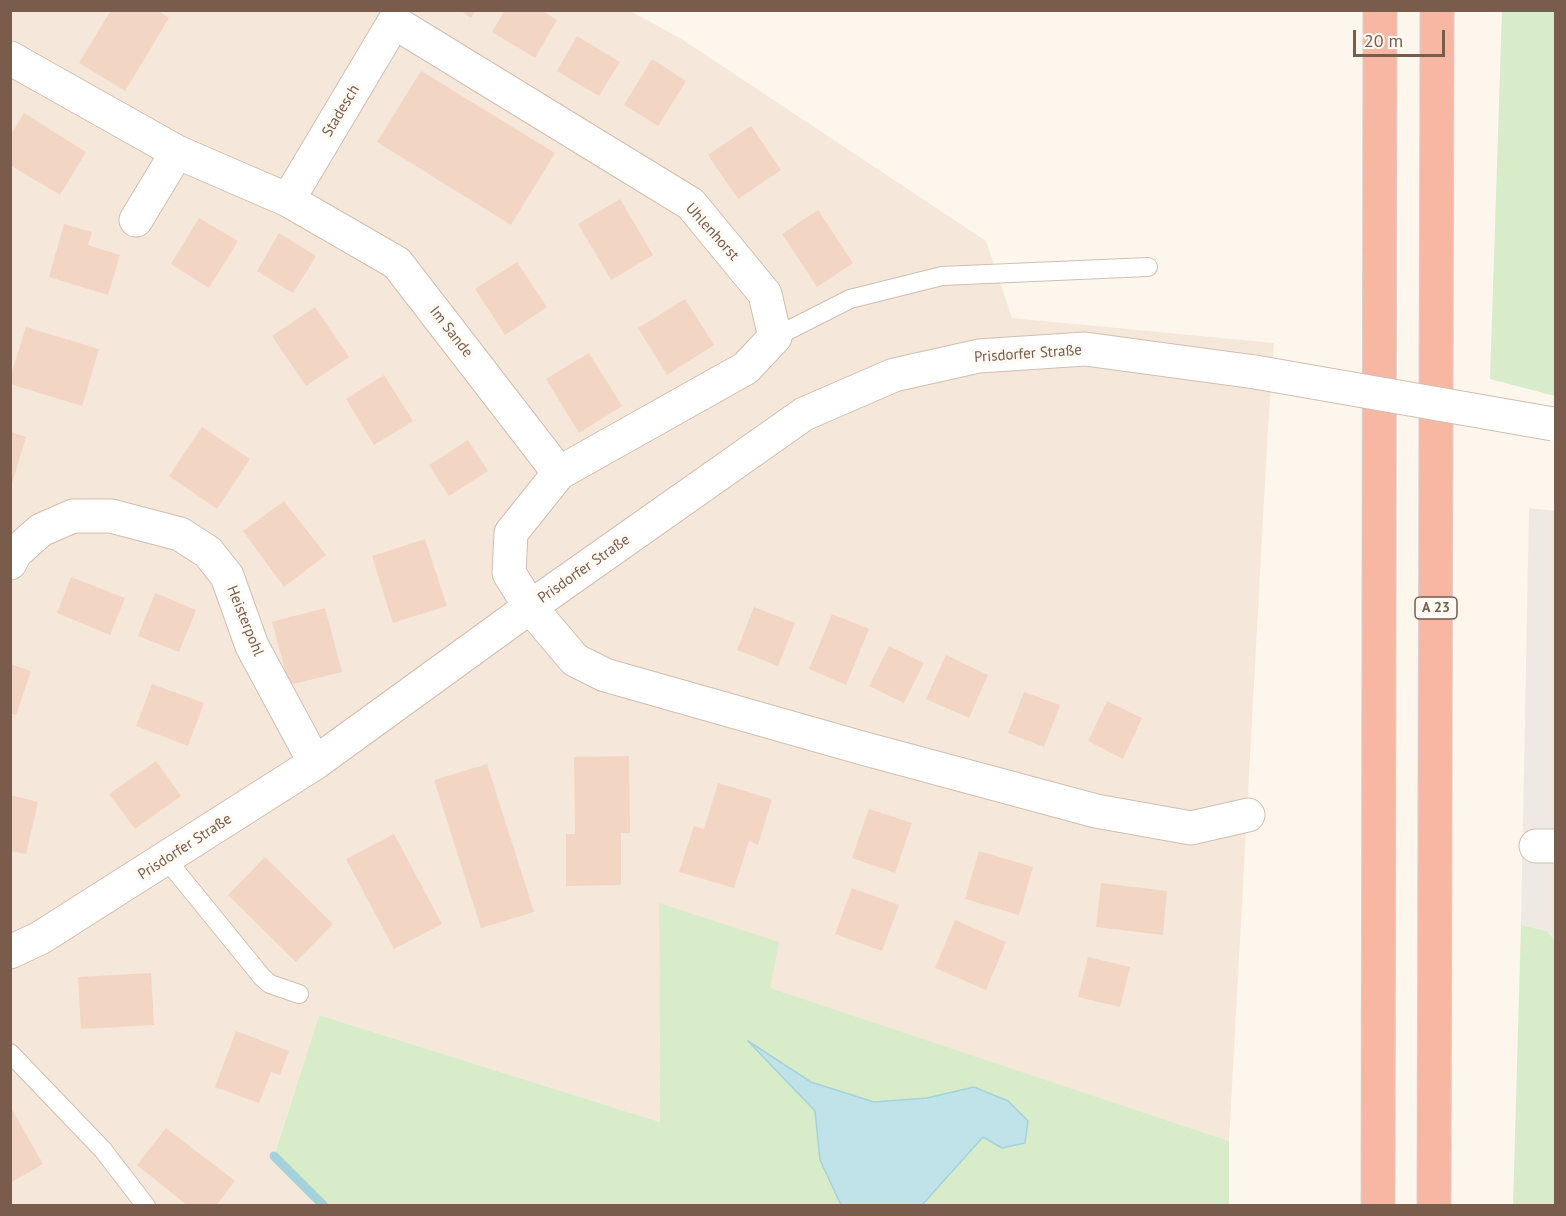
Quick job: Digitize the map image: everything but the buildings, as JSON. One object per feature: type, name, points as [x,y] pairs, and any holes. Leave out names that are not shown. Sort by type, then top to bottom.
[{"type":"highway","points":[[1378,1206],[1380,10]]},
{"type":"highway","name":"A 23","points":[[1434,1206],[1437,10]]},
{"type":"street","name":"Stadesch","points":[[288,200],[394,22]]},
{"type":"street","name":"Uhlenhorst","points":[[394,22],[691,204],[765,294],[775,337]]},
{"type":"street","name":"Im Sande","points":[[10,58],[177,152],[288,200],[397,263],[560,473]]},
{"type":"street","points":[[136,220],[177,152]]},
{"type":"street","points":[[530,607],[509,573],[511,533],[560,473],[746,368],[775,337]]},
{"type":"street","name":"Prisdorfer Straße","points":[[10,952],[40,938],[315,763],[530,607],[804,414],[894,375],[979,356],[1085,349],[1255,372],[1554,425]]},
{"type":"street","name":"Heisterpohl","points":[[10,563],[15,553],[41,530],[73,516],[111,516],[180,534],[208,552],[227,576],[252,646],[315,763]]},
{"type":"street","name":"Prisdorfer Straße","points":[[530,607],[575,660],[605,675],[1096,811],[1191,828],[1248,815]]},
{"type":"lane","points":[[775,337],[850,299],[942,276],[1148,267]]},
{"type":"lane","points":[[166,859],[262,977],[270,984],[299,994]]},
{"type":"lane","points":[[10,1053],[103,1150],[146,1206]]},
{"type":"shaded area","points":[[10,11],[630,11],[680,38],[986,241],[1012,318],[1274,343],[1229,1141],[769,988],[659,904],[660,1122],[319,1015],[274,1155],[324,1205],[11,1205]]},
{"type":"shaded area","points":[[1529,508],[1555,511],[1555,941],[1547,931],[1521,925]]},
{"type":"green space","points":[[1502,11],[1555,11],[1555,396],[1490,379]]},
{"type":"green space","points":[[659,903],[779,942],[770,988],[1229,1141],[1229,1205],[324,1205],[274,1156],[319,1015],[660,1122]]},
{"type":"green space","points":[[1521,925],[1547,931],[1555,941],[1555,1205],[1513,1205]]},
{"type":"water","points":[[748,1041],[811,1082],[874,1102],[927,1098],[974,1087],[1008,1101],[1028,1121],[1025,1143],[1002,1148],[983,1137],[922,1205],[841,1205],[820,1160],[815,1111]]},
{"type":"waterway","points":[[274,1156],[324,1206]]}]
